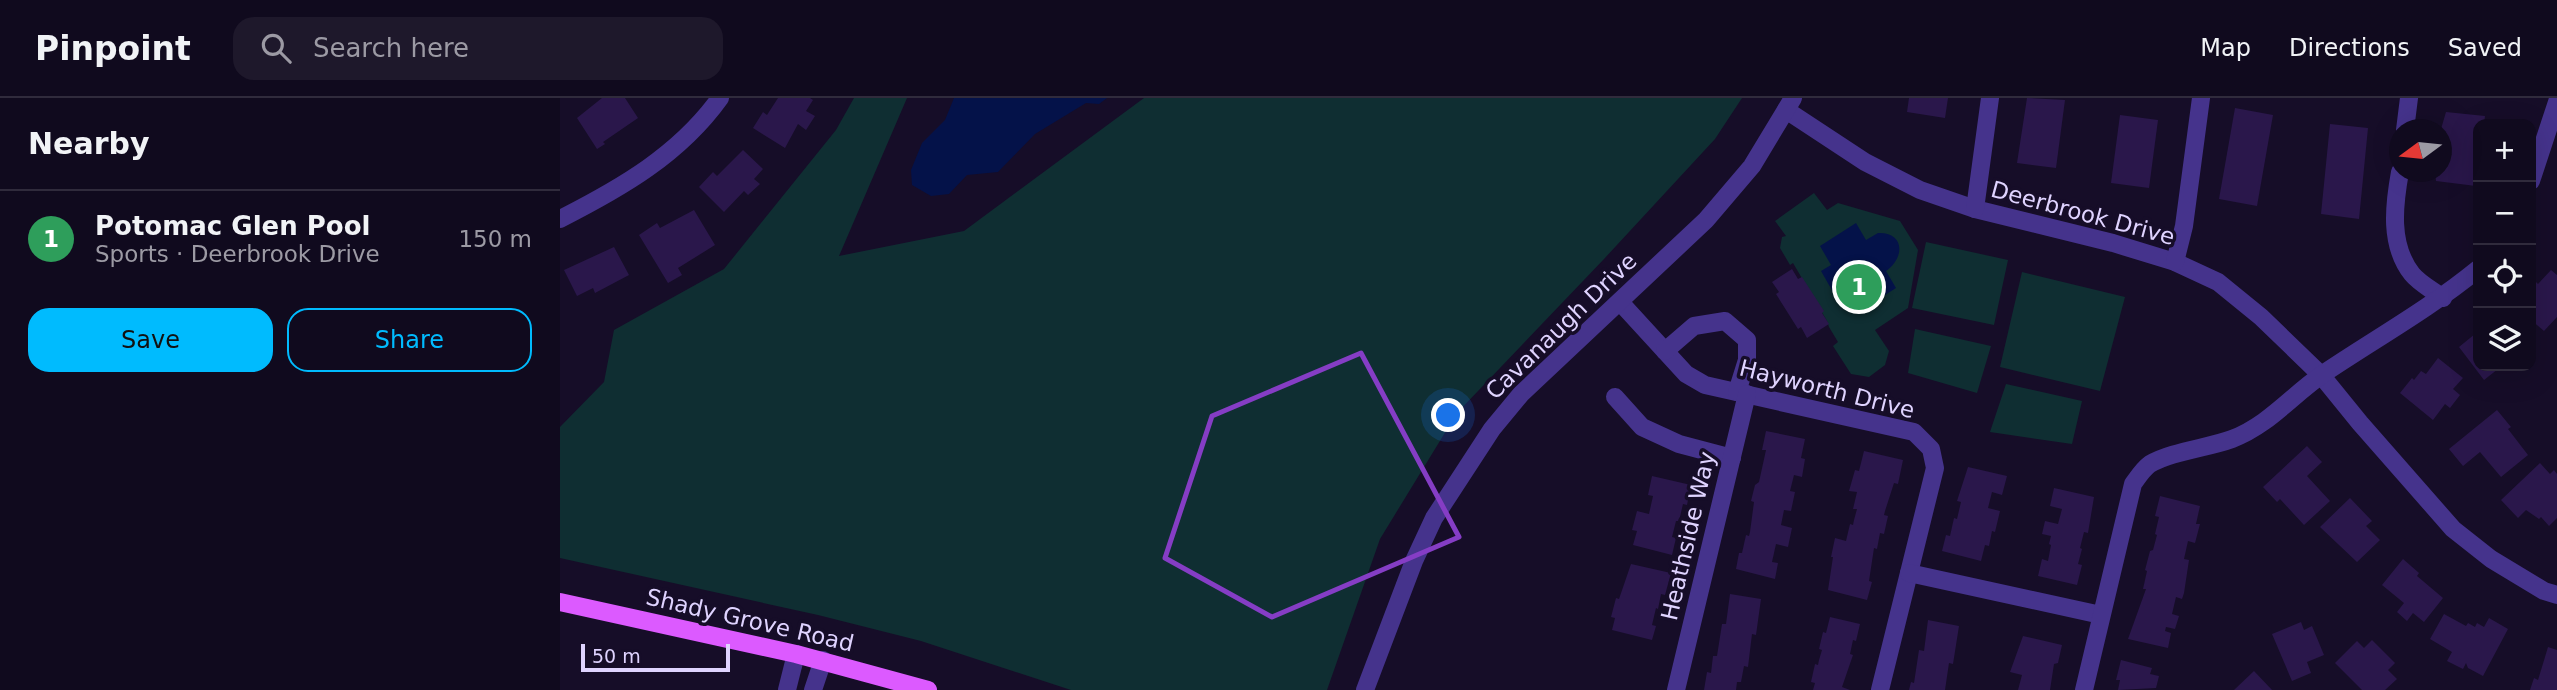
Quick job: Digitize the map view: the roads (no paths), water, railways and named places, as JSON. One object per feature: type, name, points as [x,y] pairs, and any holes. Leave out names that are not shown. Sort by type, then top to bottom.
[{"type":"main road","name":"Shady Grove Road","points":[[560,602],[823,660],[928,690]]},
{"type":"street","points":[[560,219],[632,180],[661,160],[687,137],[720,98]]},
{"type":"street","points":[[1975,209],[1990,98]]},
{"type":"street","points":[[2175,262],[2184,226],[2201,98]]},
{"type":"street","points":[[2406,119],[2409,98]]},
{"type":"street","points":[[2536,171],[2552,137],[2557,102]]},
{"type":"street","name":"Deerbrook Drive","points":[[1790,104],[1876,168],[1920,190],[1975,209],[2113,243],[2175,262],[2218,282],[2261,317],[2321,375],[2453,529],[2491,559],[2544,591],[2557,595]]},
{"type":"street","name":"Cavanaugh Drive","points":[[1365,690],[1414,561],[1434,518],[1492,429],[1521,394],[1706,220],[1752,166],[1790,104]]},
{"type":"street","points":[[2398,182],[2394,207],[2397,243],[2412,274],[2443,298]]},
{"type":"street","points":[[2084,690],[2133,484],[2142,472],[2150,464],[2233,438],[2261,425],[2321,375],[2443,298],[2473,273]]},
{"type":"street","name":"Hayworth Drive","points":[[1620,302],[1686,374],[1704,385],[1914,432],[1931,449],[1935,468],[1880,690]]},
{"type":"street","name":"Heathside Way","points":[[1665,351],[1694,326],[1724,321],[1747,340],[1748,360],[1731,458],[1676,690]]},
{"type":"street","points":[[1615,397],[1642,427],[1679,444],[1731,458]]},
{"type":"street","points":[[1909,573],[2101,615]]},
{"type":"street","points":[[787,690],[796,654]]},
{"type":"street","points":[[813,690],[823,660]]},
{"type":"place","name":"Potomac Glen Pool","points":[[1859,287]]}]
